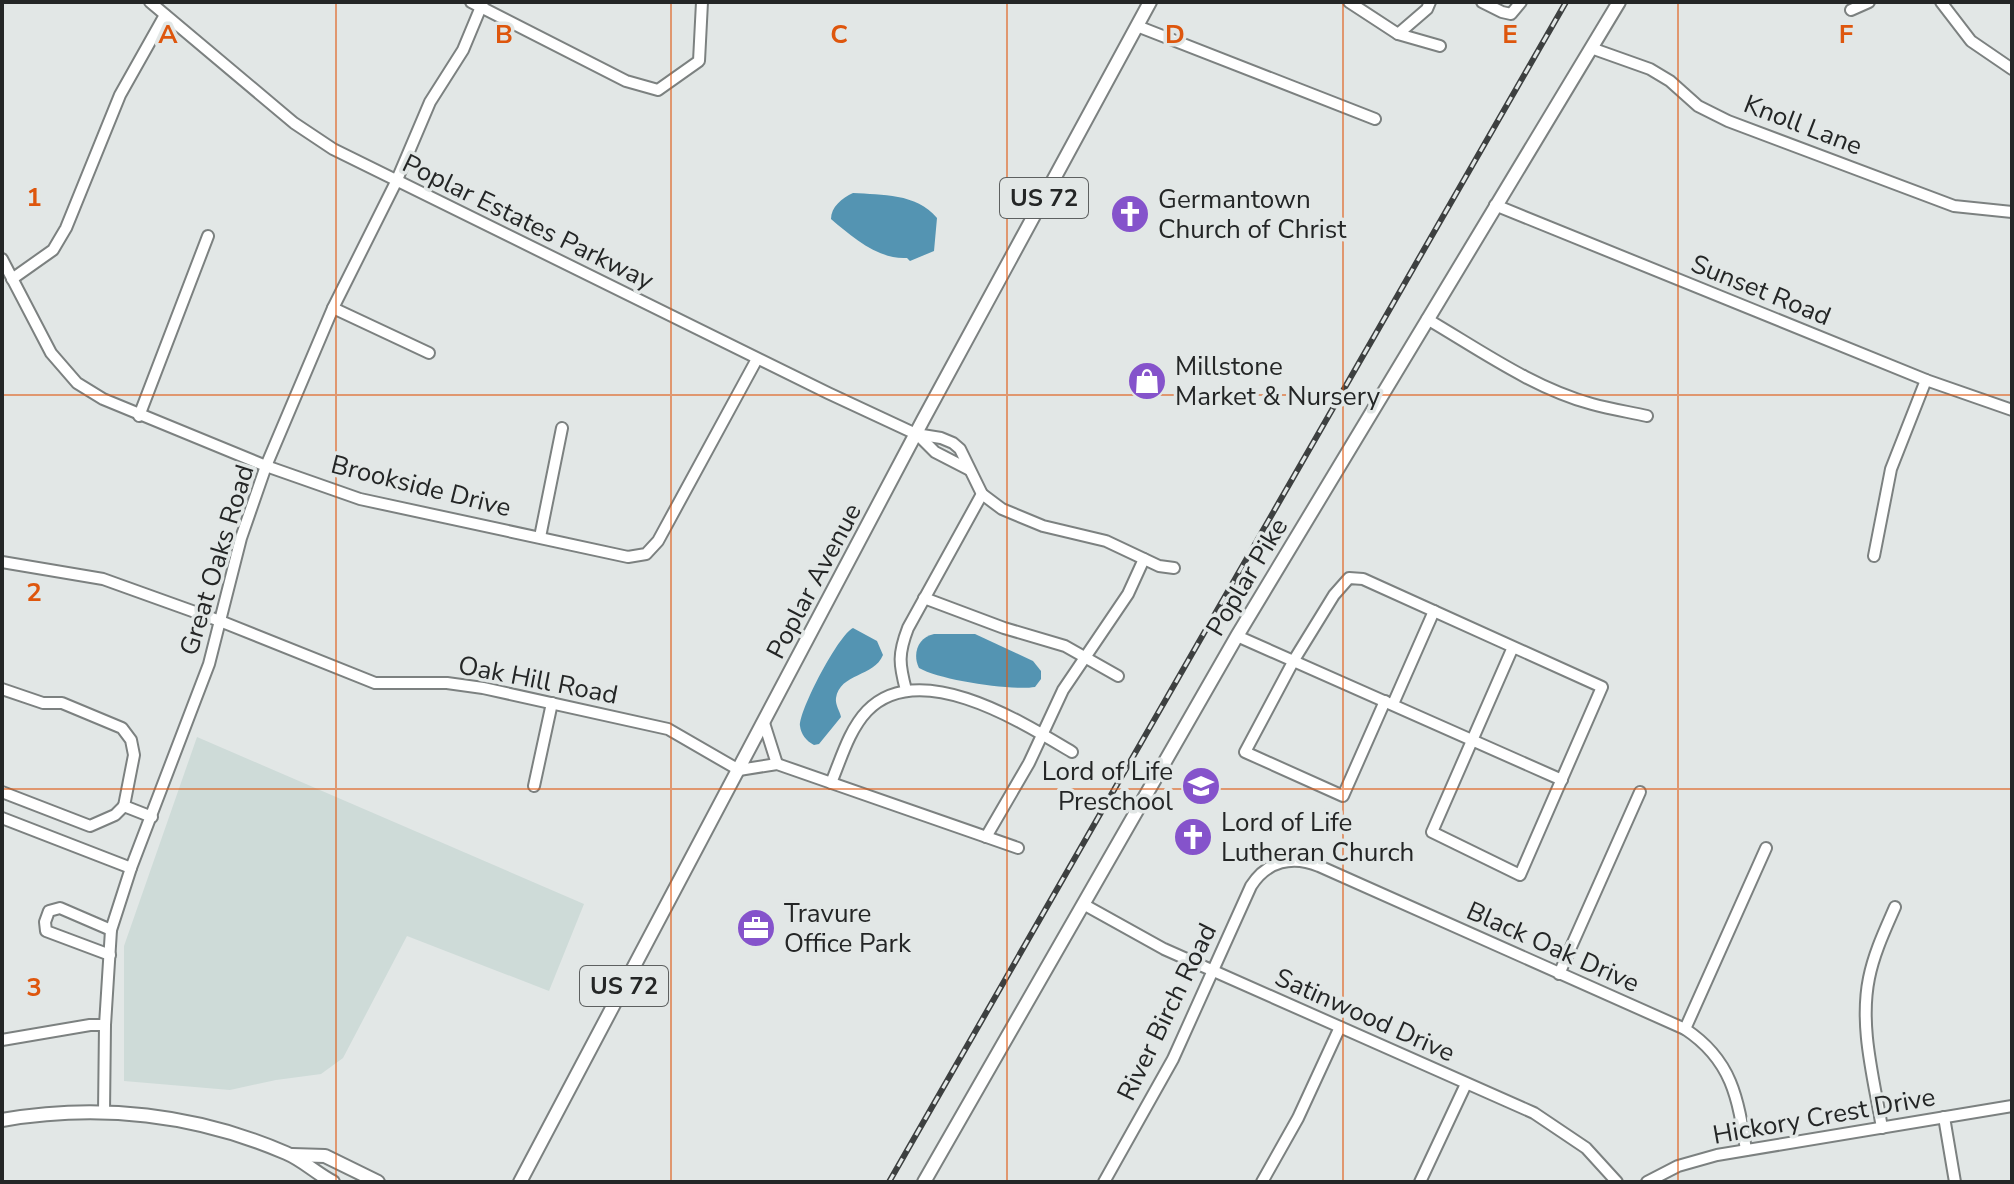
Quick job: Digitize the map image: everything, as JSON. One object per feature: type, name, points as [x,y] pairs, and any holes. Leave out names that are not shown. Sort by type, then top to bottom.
[{"type":"main road","name":"Poplar Avenue","points":[[520,1182],[916,434],[1150,2]]},
{"type":"main road","name":"Poplar Pike","points":[[924,1182],[1237,636],[1619,2]]},
{"type":"main road","points":[[2,1120],[104,1112],[193,1122],[241,1135],[290,1155],[333,1182]]},
{"type":"main road","points":[[290,1155],[325,1156],[378,1182]]},
{"type":"street","name":"Poplar Estates Parkway","points":[[150,2],[294,123],[333,149],[757,359],[916,434],[953,443],[960,449],[982,494]]},
{"type":"street","points":[[478,4],[626,81],[662,89],[699,61],[702,2]]},
{"type":"street","points":[[1349,2],[1398,34],[1440,46]]},
{"type":"street","points":[[1398,34],[1427,9],[1430,2]]},
{"type":"street","points":[[1482,2],[1511,14],[1521,2]]},
{"type":"street","points":[[1851,10],[1869,2]]},
{"type":"street","points":[[1941,2],[1971,41],[2012,69]]},
{"type":"street","name":"Great Oaks Road","points":[[104,1112],[111,930],[131,868],[209,664],[241,538],[266,466],[333,308],[396,182],[430,102],[463,50],[478,4]]},
{"type":"street","points":[[12,279],[53,250],[66,228],[120,95],[165,15]]},
{"type":"street","points":[[1137,26],[1375,119]]},
{"type":"street","name":"Knoll Lane","points":[[1591,48],[1650,69],[1670,81],[1698,106],[1728,121],[1954,206],[2012,212]]},
{"type":"street","name":"Sunset Road","points":[[1495,205],[1926,380],[2012,410]]},
{"type":"street","points":[[139,416],[208,236]]},
{"type":"street","name":"Brookside Drive","points":[[2,259],[51,353],[77,383],[103,399],[266,466],[360,499],[628,557],[646,554],[658,541],[757,359]]},
{"type":"street","points":[[333,308],[429,353]]},
{"type":"street","points":[[1427,319],[1555,391],[1591,404],[1647,416]]},
{"type":"street","points":[[1874,556],[1891,469],[1926,380]]},
{"type":"street","points":[[540,537],[562,428]]},
{"type":"street","points":[[906,690],[899,650],[982,494],[990,502],[1022,518],[1106,541],[1159,566],[1174,568]]},
{"type":"street","points":[[986,837],[1029,763],[1084,656],[1128,594],[1144,559]]},
{"type":"street","name":"Oak Hill Road","points":[[2,562],[103,579],[220,621],[375,683],[447,683],[483,688],[668,729],[739,770]]},
{"type":"street","points":[[1434,611],[1343,796],[1245,752],[1294,660],[1342,584],[1356,577],[1434,611],[1602,687],[1520,875],[1432,832],[1513,647]]},
{"type":"street","points":[[924,598],[1004,628],[1046,639],[1118,676]]},
{"type":"street","points":[[1237,636],[1562,780]]},
{"type":"street","points":[[2,689],[43,703],[62,703],[122,728],[131,740],[134,755],[124,806],[115,815],[90,826],[2,792]]},
{"type":"street","points":[[831,783],[854,729],[865,713],[888,696],[906,690],[929,690],[981,705],[1072,752]]},
{"type":"street","points":[[534,786],[552,703]]},
{"type":"street","points":[[764,723],[777,764]]},
{"type":"street","points":[[739,770],[777,764],[1018,848]]},
{"type":"street","points":[[1559,974],[1640,792]]},
{"type":"street","points":[[124,806],[152,817]]},
{"type":"street","points":[[2,818],[131,868]]},
{"type":"street","points":[[1685,1029],[1766,848]]},
{"type":"street","name":"Black Oak Drive","points":[[1273,865],[1292,860],[1313,863],[1685,1029],[1710,1050],[1729,1076],[1739,1106],[1746,1150]]},
{"type":"street","name":"River Birch Road","points":[[1104,1182],[1173,1059],[1251,886],[1259,875],[1273,865]]},
{"type":"street","name":"Satinwood Drive","points":[[1083,904],[1147,940],[1213,971],[1534,1113],[1586,1148],[1617,1182]]},
{"type":"street","points":[[1882,1128],[1865,1009],[1873,963],[1895,907]]},
{"type":"street","points":[[110,955],[46,931],[45,922],[49,911],[60,908],[111,930]]},
{"type":"street","points":[[2,1040],[105,1025]]},
{"type":"street","points":[[1262,1182],[1298,1118],[1340,1027]]},
{"type":"street","points":[[1420,1182],[1466,1084]]},
{"type":"street","name":"Hickory Crest Drive","points":[[1647,1182],[1678,1166],[1746,1150],[2012,1106]]},
{"type":"street","points":[[1944,1117],[1955,1182]]},
{"type":"shaded area","points":[[197,737],[584,904],[549,991],[407,936],[343,1058],[321,1074],[230,1090],[124,1081],[124,946]]},
{"type":"water","points":[[853,193],[898,197],[929,210],[937,218],[934,251],[910,261],[886,255],[857,240],[831,219],[838,203]]},
{"type":"water","points":[[853,628],[877,641],[883,655],[879,662],[850,679],[839,690],[836,701],[841,717],[819,744],[814,745],[801,732],[801,717],[830,657]]},
{"type":"water","points":[[934,634],[975,634],[1033,661],[1041,671],[1041,679],[1035,687],[993,686],[919,668],[916,652],[920,642]]},
{"type":"railway","points":[[889,1182],[1566,2]]},
{"type":"place","name":"Germantown Church of Christ","points":[[1130,214]]},
{"type":"place","name":"Millstone Market & Nursery","points":[[1147,381]]},
{"type":"place","name":"Lord of Life Preschool","points":[[1201,786]]},
{"type":"place","name":"Lord of Life Lutheran Church","points":[[1193,837]]},
{"type":"place","name":"Travure Office Park","points":[[756,928]]}]
